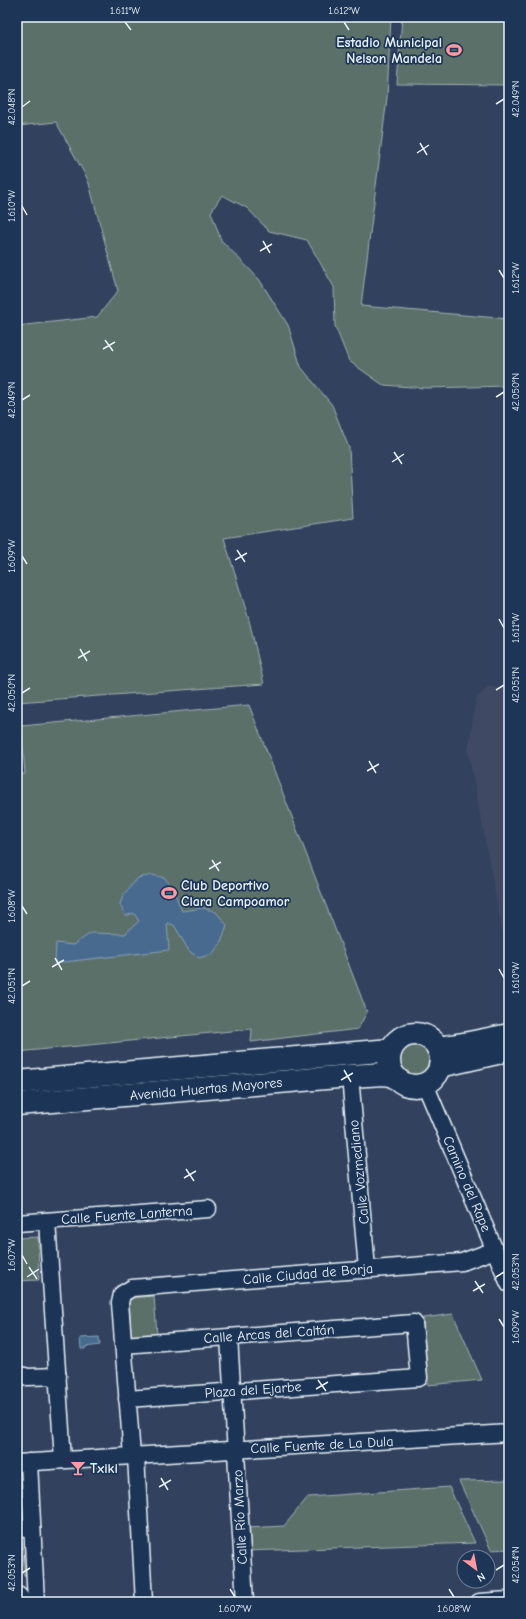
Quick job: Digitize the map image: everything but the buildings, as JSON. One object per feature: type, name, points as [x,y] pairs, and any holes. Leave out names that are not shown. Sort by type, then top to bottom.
[{"type":"street","points":[[394,1076],[389,1063],[391,1050],[395,1043],[401,1038],[418,1034],[433,1042],[439,1057],[437,1074],[432,1080],[425,1084]]},
{"type":"street","points":[[439,1057],[469,1044],[509,1034]]},
{"type":"street","name":"Avenida Huertas Mayores","points":[[17,1082],[391,1050]]},
{"type":"street","points":[[439,1057],[509,1050]]},
{"type":"street","name":"Avenida Huertas Mayores","points":[[17,1104],[384,1074],[394,1076],[400,1082],[408,1086],[425,1084]]},
{"type":"street","name":"Calle Vozmediano","points":[[350,1076],[367,1269]]},
{"type":"street","name":"Camino del Rape","points":[[425,1084],[509,1284]]},
{"type":"street","name":"Calle Fuente Lanterna","points":[[17,1223],[208,1209]]},
{"type":"street","name":"Calle Fuente Lanterna","points":[[47,1221],[63,1460]]},
{"type":"street","name":"Calle Ciudad de Borja","points":[[123,1345],[120,1303],[122,1294],[132,1288],[462,1262],[495,1250]]},
{"type":"street","name":"Calle Arcas del Caltán","points":[[123,1345],[414,1323]]},
{"type":"street","name":"Plaza del Ejarbe","points":[[127,1399],[419,1378],[414,1323]]},
{"type":"street","name":"Calle Río Marzo","points":[[229,1337],[245,1602]]},
{"type":"street","points":[[123,1345],[127,1399],[134,1456],[144,1602]]},
{"type":"street","points":[[17,1374],[28,1377],[58,1376]]},
{"type":"street","name":"Calle Fuente de La Dula","points":[[23,1462],[509,1434]]},
{"type":"street","points":[[23,1462],[25,1528],[36,1602]]},
{"type":"street","points":[[17,1598],[20,1602]]},
{"type":"street","points":[[479,1602],[509,1600]]},
{"type":"shaded area","points":[[489,686],[509,690],[509,936],[503,934],[468,751],[476,699]]},
{"type":"shaded area","points":[[152,875],[165,878],[174,891],[182,911],[203,908],[216,912],[227,925],[220,944],[212,954],[199,958],[189,951],[174,925],[167,923],[169,950],[55,963],[56,943],[73,945],[91,933],[125,934],[139,921],[134,913],[125,916],[120,904],[124,894],[138,878]]},
{"type":"shaded area","points":[[99,1337],[100,1345],[81,1349],[80,1338]]},
{"type":"green space","points":[[17,17],[391,17],[387,98],[361,306],[509,319],[509,386],[426,388],[383,385],[349,361],[335,326],[334,287],[307,240],[269,231],[247,208],[222,195],[211,212],[221,240],[259,279],[288,325],[301,367],[332,405],[349,448],[353,518],[224,538],[249,620],[264,684],[17,702],[17,326],[97,317],[118,291],[88,180],[56,122],[17,126]]},
{"type":"green space","name":"Estadio Municipal Nelson Mandela","points":[[402,17],[509,17],[509,85],[397,84]]},
{"type":"green space","name":"Club Deportivo Clara Campoamor","points":[[249,705],[367,1012],[358,1029],[251,1042],[252,1029],[17,1052],[17,774],[25,774],[21,726]]},
{"type":"green space","points":[[419,1043],[428,1048],[432,1054],[432,1068],[428,1074],[419,1079],[411,1079],[402,1074],[398,1068],[397,1057],[402,1048],[408,1044]]},
{"type":"green space","points":[[38,1237],[39,1280],[17,1281],[17,1238]]},
{"type":"green space","points":[[154,1296],[157,1334],[131,1336],[129,1298]]},
{"type":"green space","points":[[453,1314],[482,1380],[428,1385],[423,1318]]},
{"type":"green space","points":[[509,1480],[509,1549],[491,1549],[459,1481]]},
{"type":"green space","points":[[449,1487],[475,1543],[247,1551],[246,1528],[284,1526],[308,1497]]},
{"type":"green space","points":[[17,1542],[22,1542],[25,1576],[17,1565]]},
{"type":"place","name":"Estadio Municipal Nelson Mandela","points":[[454,50]]},
{"type":"place","name":"Club Deportivo Clara Campoamor","points":[[169,893]]},
{"type":"place","name":"Txiki","points":[[78,1468]]}]
